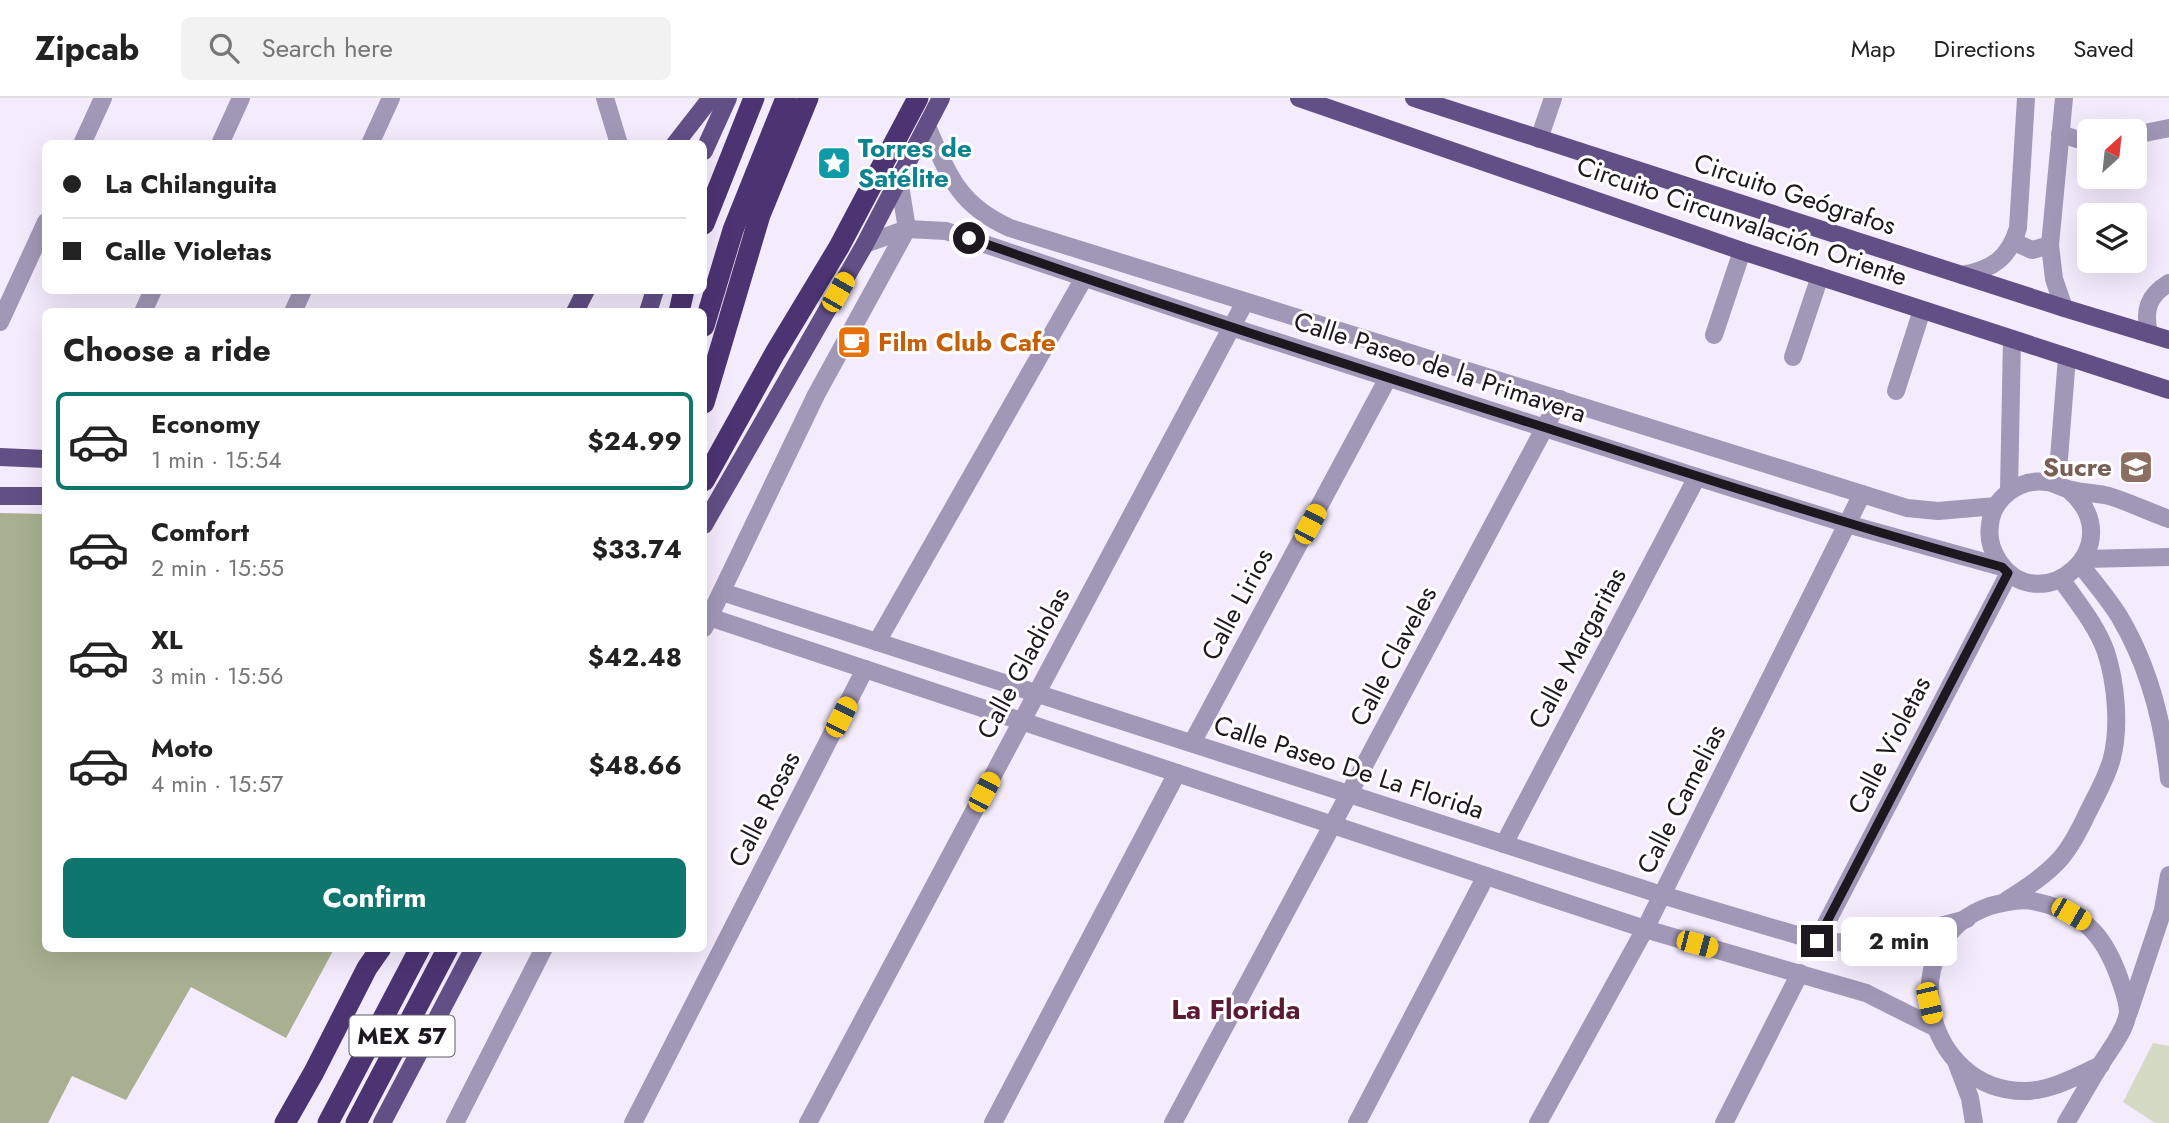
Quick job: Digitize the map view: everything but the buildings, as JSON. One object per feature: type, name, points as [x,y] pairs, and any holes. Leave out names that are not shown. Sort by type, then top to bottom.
[{"type":"highway","points":[[707,216],[754,98]]},
{"type":"highway","points":[[707,316],[733,230],[786,98]]},
{"type":"highway","points":[[707,393],[760,215],[808,98]]},
{"type":"highway","points":[[707,476],[768,364],[839,247],[918,98]]},
{"type":"highway","name":"MEX 57","points":[[285,1123],[367,968],[378,952]]},
{"type":"highway","points":[[328,1123],[418,952]]},
{"type":"highway","name":"MEX 57","points":[[356,1123],[446,952]]},
{"type":"main road","points":[[678,140],[711,98]]},
{"type":"main road","points":[[707,144],[728,98]]},
{"type":"main road","points":[[707,521],[865,244],[941,98]]},
{"type":"main road","name":"Circuito Circunvalación Oriente","points":[[1299,98],[1742,251],[2169,390]]},
{"type":"main road","name":"Circuito Geógrafos","points":[[1414,98],[2169,340]]},
{"type":"main road","points":[[0,457],[42,459]]},
{"type":"main road","points":[[0,496],[42,496]]},
{"type":"main road","points":[[367,968],[373,952]]},
{"type":"main road","points":[[382,1123],[472,952]]},
{"type":"street","points":[[84,140],[103,98]]},
{"type":"street","points":[[222,140],[241,98]]},
{"type":"street","points":[[372,140],[391,98]]},
{"type":"street","points":[[605,98],[618,140]]},
{"type":"street","points":[[1539,139],[1553,98]]},
{"type":"street","points":[[1962,275],[1984,270],[1999,262],[2014,242],[2018,228],[2026,98]]},
{"type":"street","points":[[2064,98],[2050,246],[2054,279],[2064,308]]},
{"type":"street","name":"Calle Paseo de la Primavera","points":[[927,126],[958,189],[975,208],[1010,228],[1907,508],[1938,512],[1996,506]]},
{"type":"street","points":[[2147,133],[2169,128]]},
{"type":"street","points":[[2060,134],[2077,139]]},
{"type":"street","points":[[707,620],[816,395],[907,229],[899,179]]},
{"type":"street","name":"Calle Paseo de la Primavera","points":[[865,244],[907,229],[946,231],[1231,327],[1697,477],[2005,570]]},
{"type":"street","points":[[0,322],[42,231]]},
{"type":"street","points":[[2014,242],[2032,250],[2050,246]]},
{"type":"street","points":[[1714,335],[1742,251]]},
{"type":"street","points":[[1793,357],[1819,276]]},
{"type":"street","points":[[877,642],[1084,278]]},
{"type":"street","points":[[2149,334],[2145,317],[2149,306],[2155,295],[2169,283]]},
{"type":"street","name":"Calle Gladiolas","points":[[808,1123],[1245,302]]},
{"type":"street","points":[[1896,391],[1922,310]]},
{"type":"street","points":[[2009,491],[2012,339]]},
{"type":"street","points":[[2062,487],[2067,357]]},
{"type":"street","name":"Calle Lirios","points":[[1192,743],[1388,378]]},
{"type":"street","name":"Calle Claveles","points":[[1173,1123],[1560,399]]},
{"type":"street","name":"Calle Margaritas","points":[[1504,844],[1697,477]]},
{"type":"street","points":[[2062,487],[2077,497],[2088,516],[2091,538],[2082,562],[2061,579],[2048,583],[2020,580],[2005,570],[1993,553],[1989,537],[1990,521],[1996,506],[2009,491],[2032,482],[2062,487],[2109,496],[2169,519]]},
{"type":"street","name":"Calle Camelias","points":[[1538,1123],[1645,929],[1862,494]]},
{"type":"street","points":[[2082,562],[2169,557]]},
{"type":"street","points":[[2082,562],[2118,614],[2149,678],[2165,737],[2169,779]]},
{"type":"street","name":"Calle Violetas","points":[[1817,941],[2005,570]]},
{"type":"street","points":[[1975,1123],[1970,1098],[1955,1061],[1934,1027],[1929,1003],[1930,979],[1937,956],[1949,936],[1967,919],[2004,902],[2044,875],[2063,856],[2105,778],[2113,756],[2115,716],[2111,674],[2105,650],[2094,627],[2061,579]]},
{"type":"street","name":"Calle Paseo De La Florida","points":[[722,592],[1662,895],[1817,941],[1859,942],[1902,935],[1967,919]]},
{"type":"street","points":[[707,622],[865,669],[1645,929],[1866,993],[1934,1027]]},
{"type":"street","name":"Calle Rosas","points":[[633,1123],[865,669]]},
{"type":"street","points":[[993,1123],[1177,773]]},
{"type":"street","points":[[2066,1123],[2116,1041],[2128,1016],[2163,910],[2169,875]]},
{"type":"street","points":[[1357,1123],[1486,876]]},
{"type":"street","points":[[2004,902],[2032,900],[2059,906],[2084,921],[2103,942],[2116,967],[2128,1016]]},
{"type":"street","points":[[455,1123],[542,952]]},
{"type":"street","points":[[1724,1123],[1800,973]]},
{"type":"street","points":[[1955,1061],[1976,1077],[2000,1087],[2025,1091],[2051,1087],[2101,1065]]},
{"type":"green space","points":[[0,513],[42,514],[42,952],[332,952],[286,1038],[191,987],[126,1100],[72,1076],[48,1123],[0,1123]]},
{"type":"green space","points":[[2153,1043],[2169,1046],[2169,1123],[2155,1123],[2123,1102]]},
{"type":"place","name":"Torres de Satélite","points":[[834,163]]},
{"type":"place","name":"Film Club Cafe","points":[[854,342]]},
{"type":"place","name":"Sucre","points":[[2136,467]]},
{"type":"district","name":"La Florida","points":[[1236,1009]]},
{"type":"route","points":[[969,238],[1231,327],[1847,524],[2002,567],[2008,573],[1817,941]]}]
